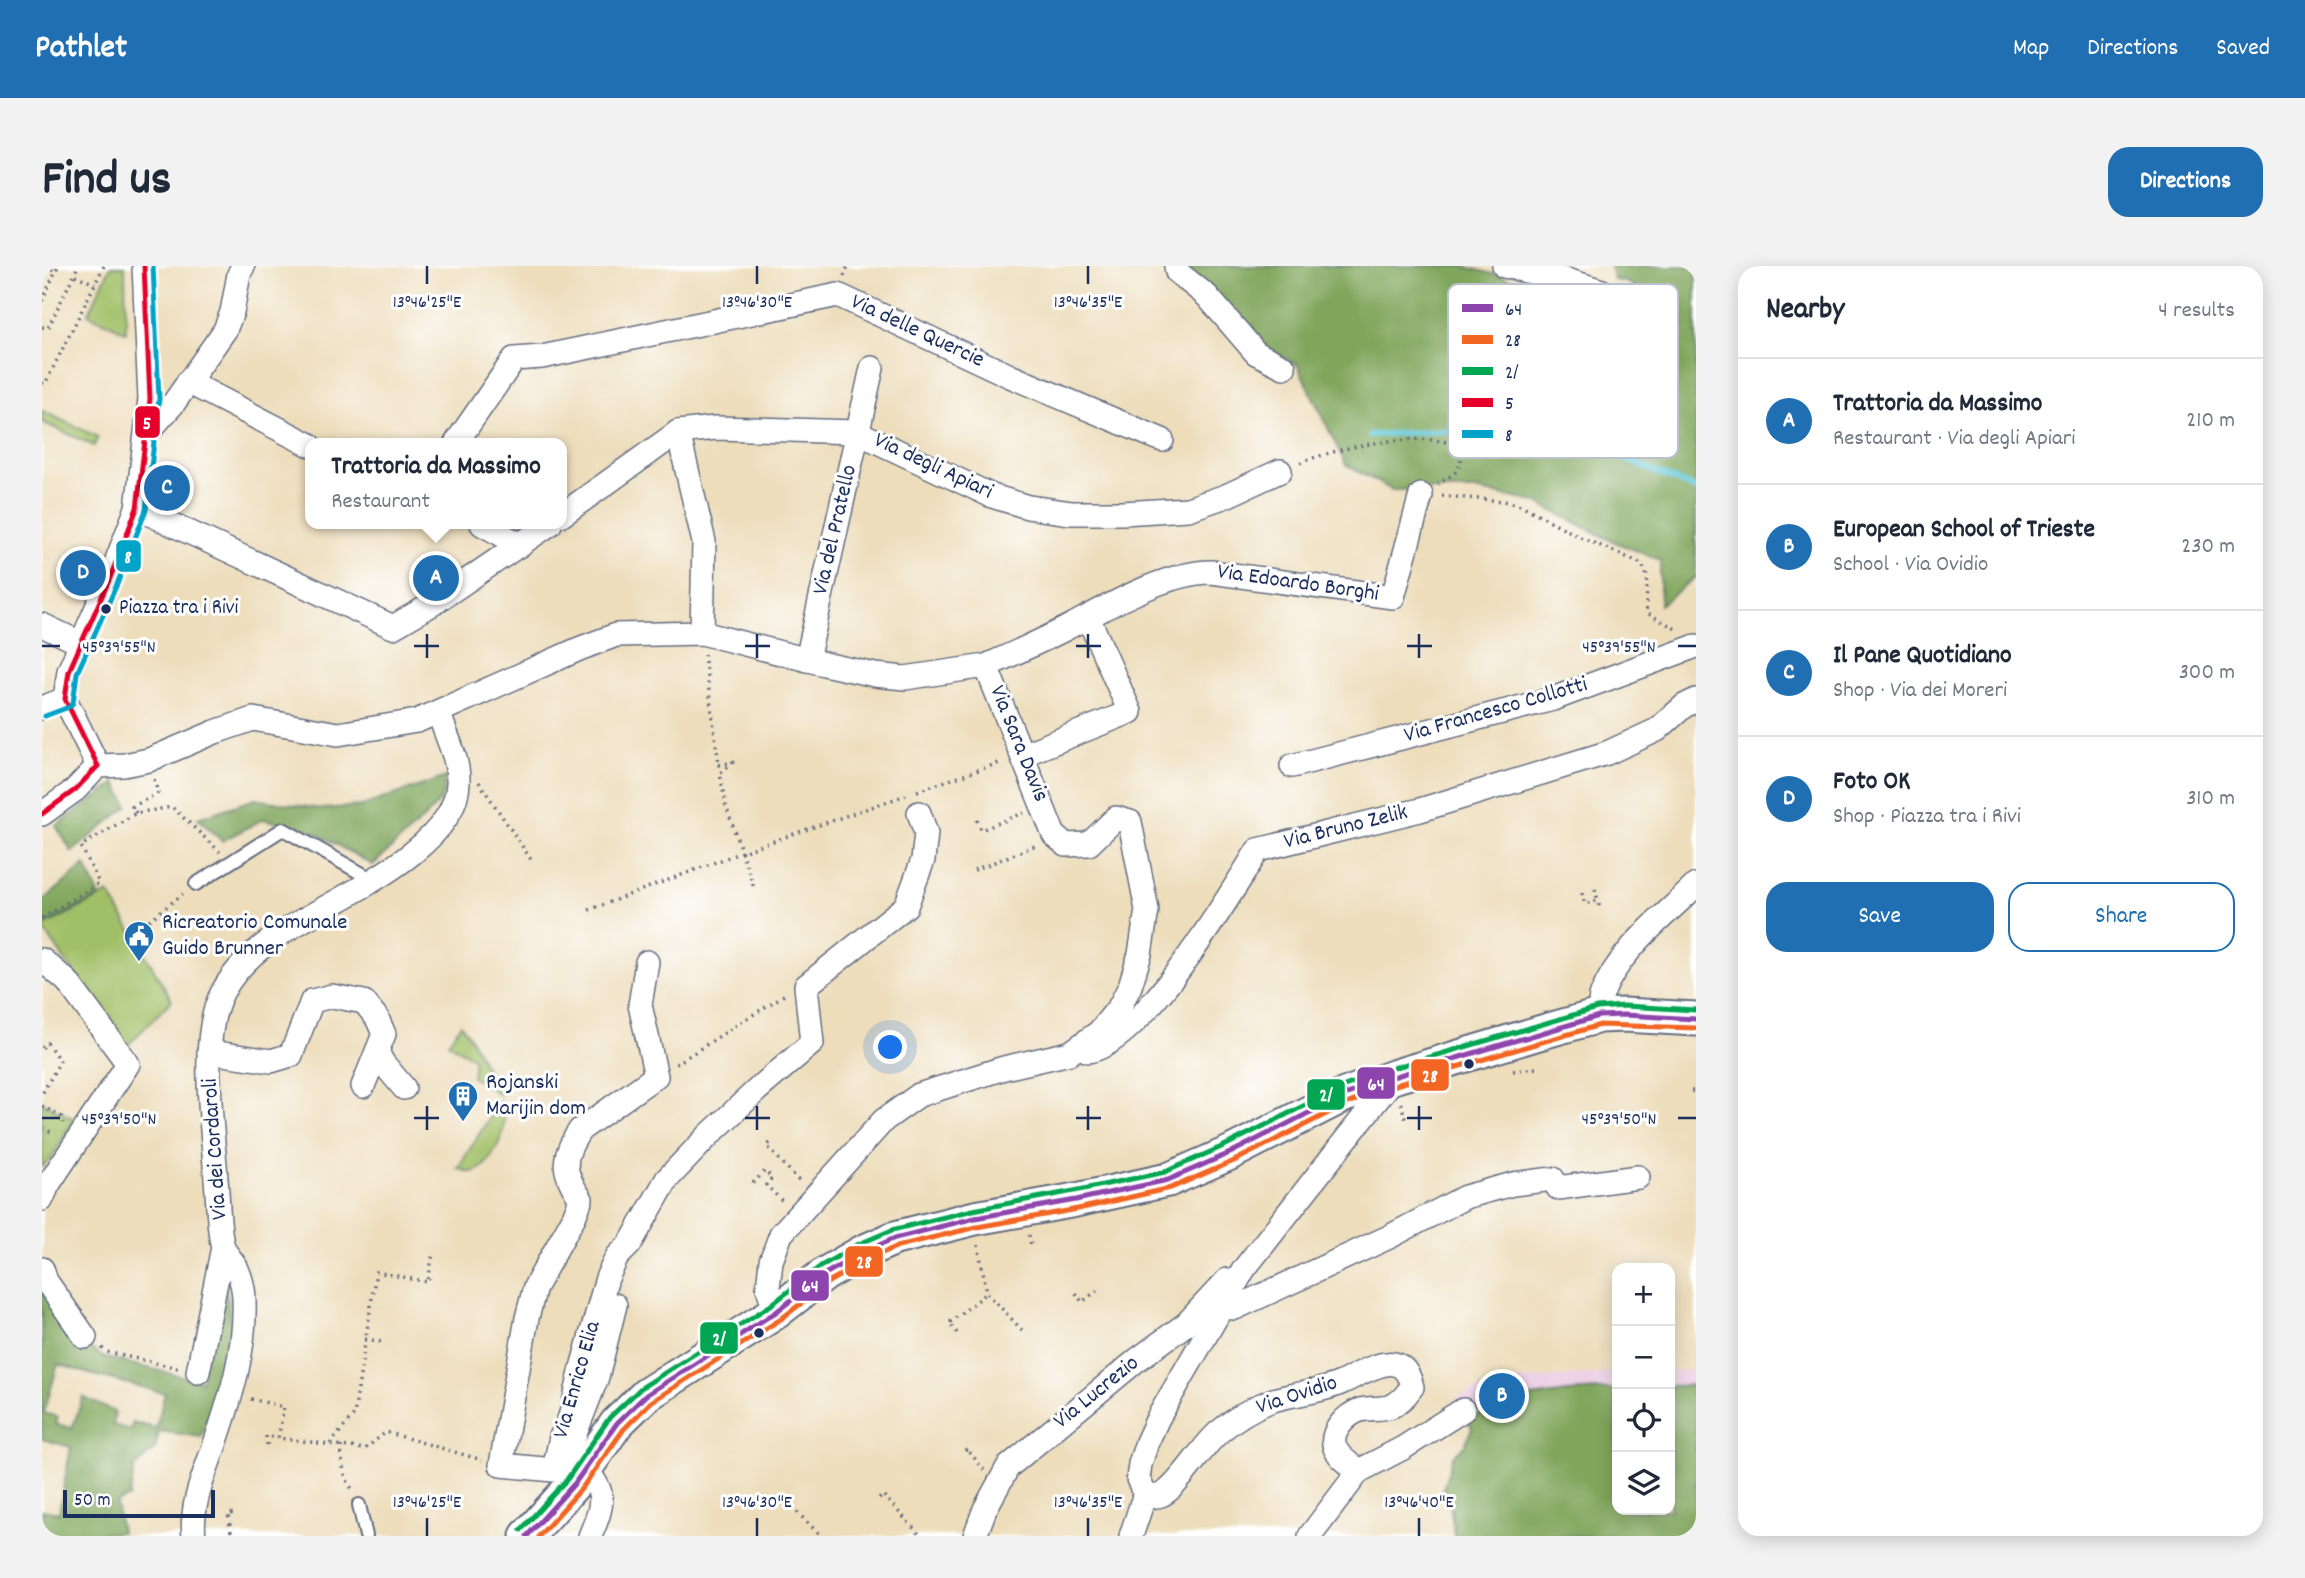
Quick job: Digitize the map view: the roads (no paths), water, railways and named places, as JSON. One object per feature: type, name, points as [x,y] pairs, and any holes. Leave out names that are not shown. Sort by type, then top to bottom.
[{"type":"main road","points":[[527,1536],[567,1478],[646,1395],[776,1311],[825,1274],[863,1252],[895,1238],[975,1218],[1168,1180],[1230,1153],[1342,1096],[1396,1076],[1600,1016],[1696,1019]]},
{"type":"street","points":[[42,814],[75,790],[97,766],[65,699],[69,671],[116,565],[137,508],[150,399],[144,266]]},
{"type":"street","points":[[147,433],[173,404],[225,330],[243,266]]},
{"type":"street","points":[[1175,266],[1177,272],[1207,296],[1256,353],[1284,367]]},
{"type":"street","points":[[1504,266],[1579,284]]},
{"type":"street","name":"Via delle Quercie","points":[[459,438],[514,359],[555,354],[838,295],[1020,380],[1162,440]]},
{"type":"street","name":"Via del Pratello","points":[[807,660],[872,368]]},
{"type":"street","points":[[188,382],[305,442]]},
{"type":"street","name":"Via degli Apiari","points":[[567,511],[678,432],[715,428],[857,432],[992,496],[1028,507],[1071,513],[1188,509],[1226,496],[1280,471]]},
{"type":"street","points":[[678,432],[704,542],[702,633]]},
{"type":"street","name":"Via Edoardo Borghi","points":[[986,666],[1138,593],[1195,572],[1393,597],[1421,495]]},
{"type":"street","points":[[137,508],[393,627],[434,603],[543,529]]},
{"type":"street","points":[[491,529],[521,545]]},
{"type":"street","points":[[1022,755],[1130,712],[1088,617]]},
{"type":"street","points":[[42,625],[80,643]]},
{"type":"street","name":"Via Sara Davis","points":[[97,766],[124,765],[149,760],[253,719],[338,734],[417,721],[616,635],[702,633],[807,660],[875,675],[905,678],[986,666],[1057,838],[1066,845],[1089,844],[1116,818],[1130,822],[1147,909],[1140,954],[1130,986],[1120,1006],[1099,1032],[1070,1053]]},
{"type":"street","name":"Via Francesco Collotti","points":[[1292,766],[1553,699],[1688,639]]},
{"type":"street","points":[[42,708],[65,699]]},
{"type":"street","name":"Via Bruno Zelik","points":[[1070,1053],[1097,1050],[1129,1029],[1159,996],[1258,850],[1420,810],[1607,752],[1657,730],[1684,706],[1696,700]]},
{"type":"street","name":"Via dei Cordaroli","points":[[198,1372],[223,1247],[211,1104],[209,1052],[212,1020],[223,991],[242,965],[275,937],[351,895],[405,859],[443,820],[454,804],[458,786],[457,766],[439,712]]},
{"type":"street","name":"Via Enrico Elia","points":[[647,962],[640,1005],[656,1076],[580,1130],[571,1143],[565,1166],[569,1182],[581,1199],[574,1217],[535,1287],[501,1465],[567,1478],[574,1457],[573,1439],[597,1377],[629,1244],[667,1179],[709,1135],[812,1043],[806,986],[906,906],[923,860],[926,834],[919,813]]},
{"type":"street","points":[[1600,1016],[1601,996],[1620,964],[1647,929],[1696,885]]},
{"type":"street","points":[[42,960],[66,981],[128,1064],[48,1185],[42,1199]]},
{"type":"street","name":"Via dei Cordaroli","points":[[209,1052],[271,1061],[291,1055],[312,1001],[332,996],[364,1002],[377,1018],[384,1034],[363,1086]]},
{"type":"street","points":[[377,1052],[404,1088]]},
{"type":"street","points":[[776,1311],[768,1288],[771,1261],[781,1234],[884,1120],[919,1095],[1004,1068],[1070,1053]]},
{"type":"street","points":[[1130,1536],[1145,1494],[1138,1479],[1147,1442],[1158,1418],[1244,1269],[1396,1076]]},
{"type":"street","points":[[1223,1307],[1235,1308],[1389,1237],[1465,1197],[1513,1184],[1553,1179],[1558,1188],[1638,1177]]},
{"type":"street","name":"Via dei Cordaroli","points":[[194,1536],[197,1497],[231,1395],[245,1328],[244,1296],[238,1270],[223,1247]]},
{"type":"street","points":[[42,1269],[46,1281],[85,1337]]},
{"type":"street","name":"Via Lucrezio","points":[[975,1536],[985,1509],[1008,1467],[1056,1425],[1186,1324],[1232,1274],[1244,1269]]},
{"type":"street","name":"Via Ovidio","points":[[1145,1494],[1162,1495],[1176,1483],[1203,1447],[1220,1430],[1246,1412],[1271,1401],[1336,1385],[1390,1362],[1400,1365],[1409,1374],[1412,1387],[1404,1398],[1392,1406],[1360,1410],[1345,1419],[1335,1431],[1334,1446],[1344,1461],[1359,1471]]},
{"type":"street","points":[[1310,1536],[1359,1471],[1403,1448],[1463,1410]]},
{"type":"street","points":[[567,1478],[593,1476],[600,1490],[601,1510],[590,1536]]},
{"type":"lane","points":[[196,884],[283,829],[373,880]]},
{"type":"lane","points":[[359,1505],[366,1536]]},
{"type":"waterway","points":[[1370,435],[1448,430]]},
{"type":"waterway","points":[[1622,458],[1696,489]]},
{"type":"place","name":"Il Pane Quotidiano","points":[[167,488]]},
{"type":"place","name":"Foto OK","points":[[83,573]]},
{"type":"place","name":"Trattoria da Massimo","points":[[436,578]]},
{"type":"place","name":"Piazza tra i Rivi","points":[[106,609]]},
{"type":"place","name":"Ricreatorio Comunale Guido Brunner","points":[[139,963]]},
{"type":"place","name":"Rojanski Marijin dom","points":[[463,1123]]},
{"type":"place","name":"European School of Trieste","points":[[1502,1396]]}]
